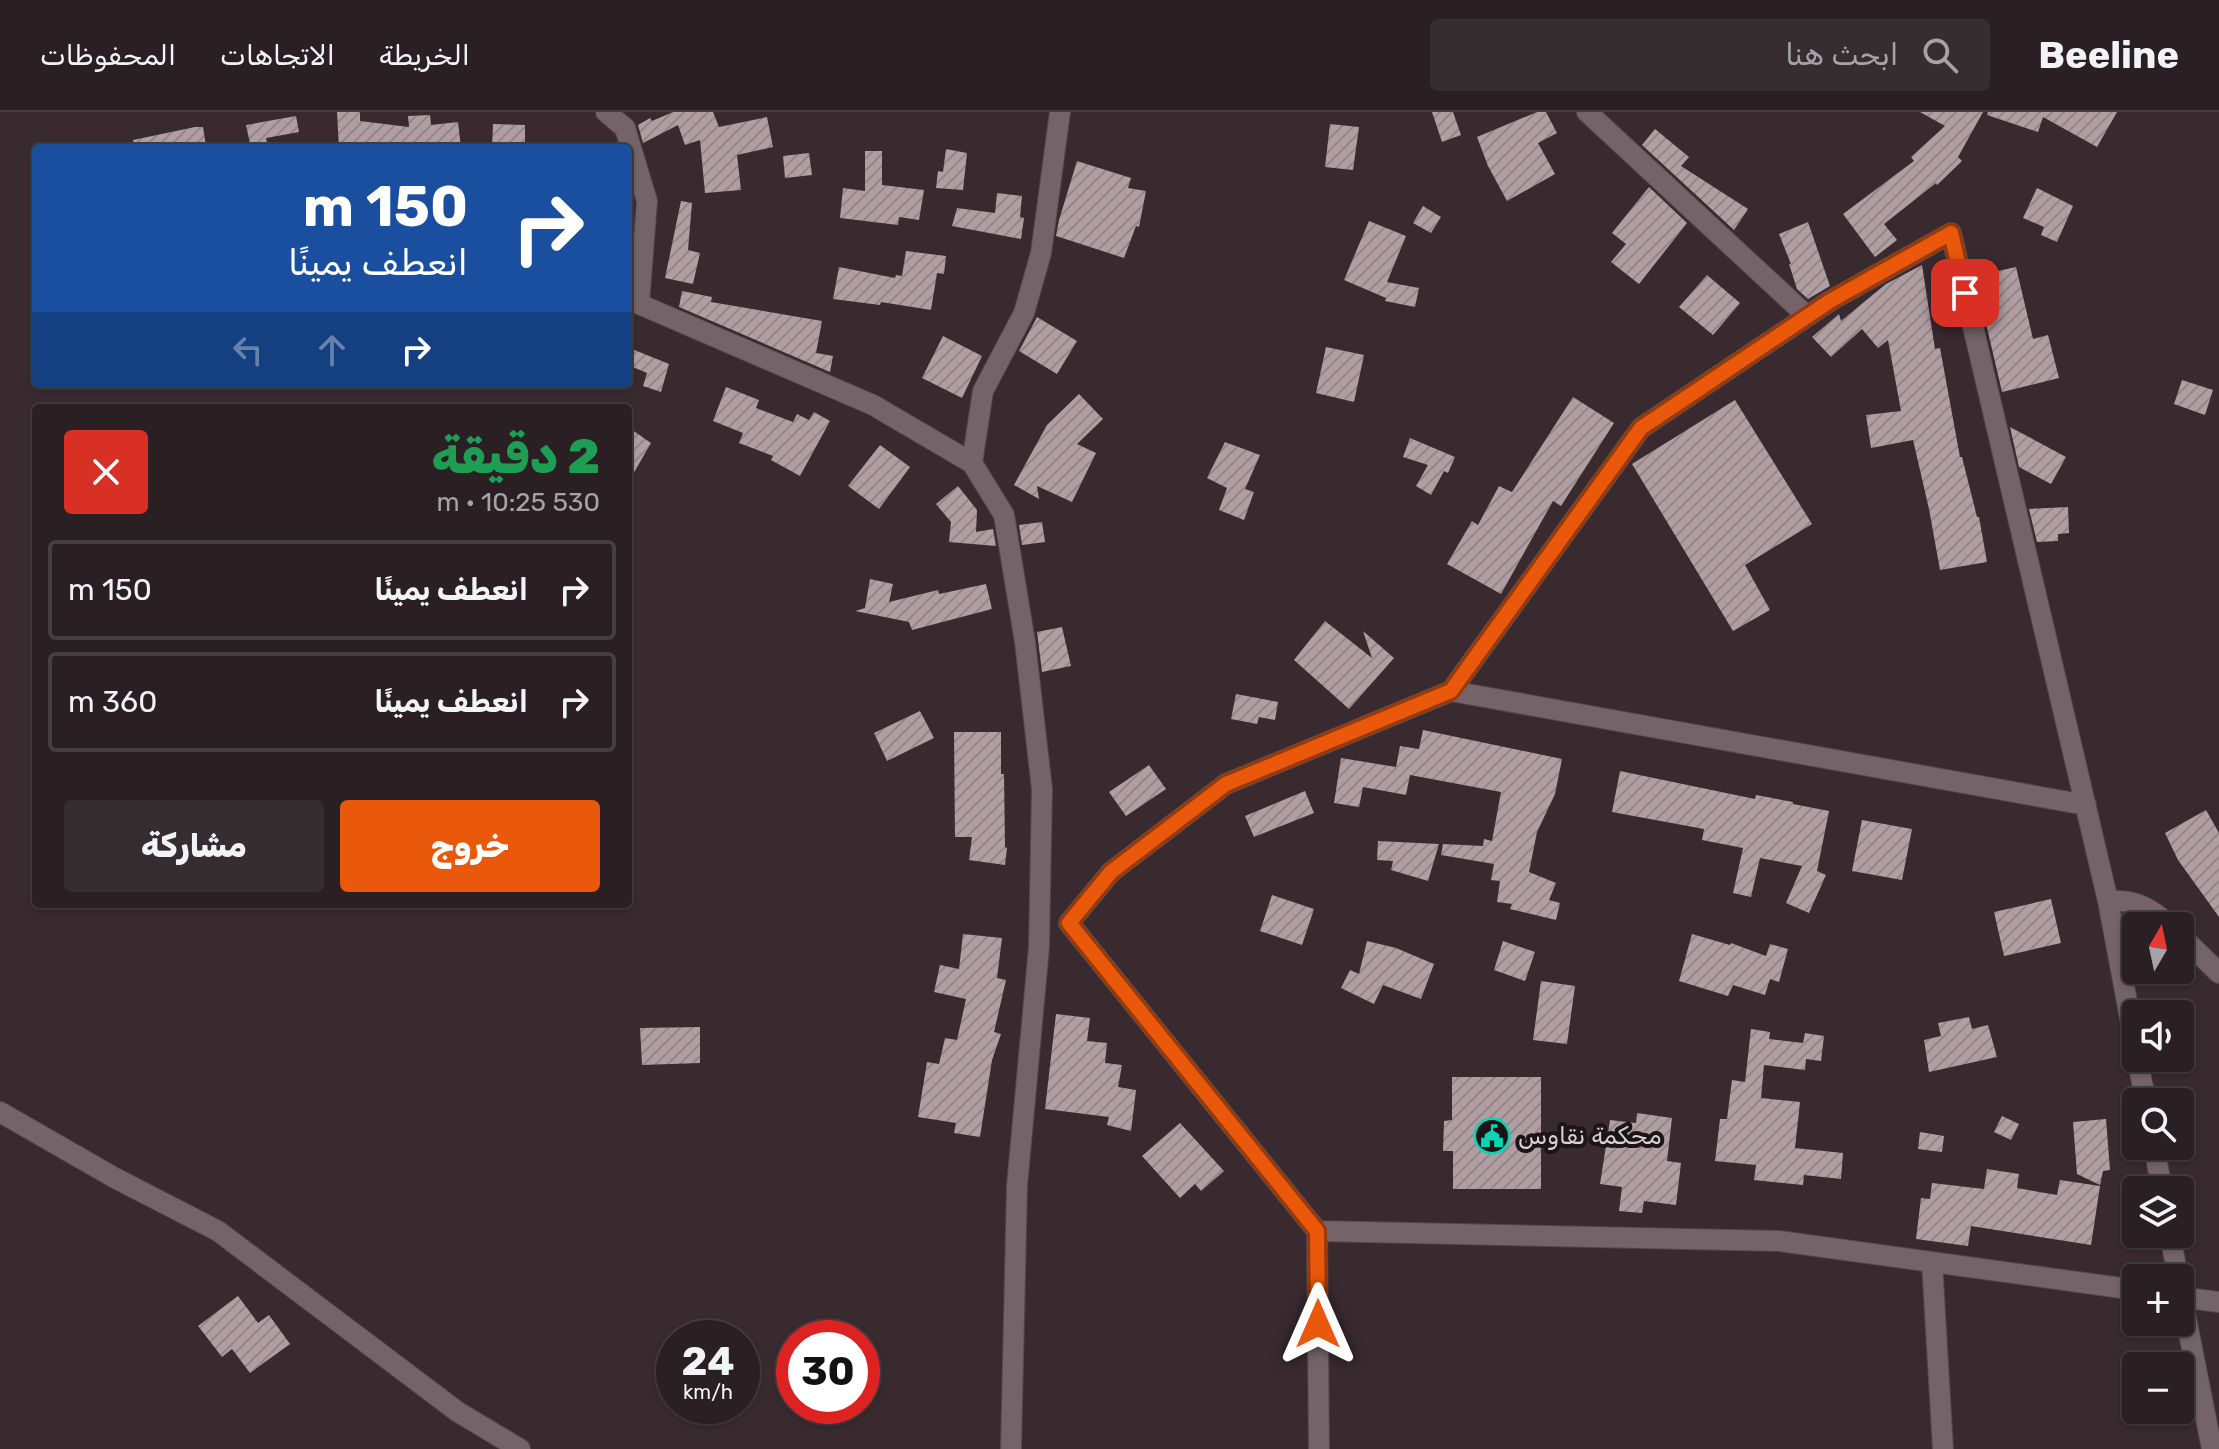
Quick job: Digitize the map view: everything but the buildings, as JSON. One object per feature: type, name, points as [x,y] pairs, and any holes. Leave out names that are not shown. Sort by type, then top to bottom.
[{"type":"street","points":[[606,112],[625,128],[630,144]]},
{"type":"street","points":[[972,463],[983,391],[1024,313],[1041,253],[1060,112]]},
{"type":"street","points":[[1587,112],[1807,316]]},
{"type":"street","points":[[632,151],[647,201],[639,304],[873,405],[972,463],[1004,515],[1025,642],[1042,789],[1039,947],[1017,1186],[1011,1449]]},
{"type":"street","points":[[1039,947],[1069,923],[1111,872],[1226,784],[1451,691],[1641,428],[1807,316],[1951,233],[2108,901],[2127,1000]]},
{"type":"street","points":[[1451,691],[2086,805]]},
{"type":"street","points":[[2108,901],[2138,903],[2155,912]]},
{"type":"street","points":[[1069,923],[1317,1231],[1319,1449]]},
{"type":"street","points":[[2194,949],[2219,973]]},
{"type":"street","points":[[0,1112],[115,1178],[218,1231],[458,1412],[520,1449]]},
{"type":"street","points":[[1317,1231],[1779,1241],[2122,1288]]},
{"type":"street","points":[[1932,1262],[1943,1449]]},
{"type":"street","points":[[2194,1294],[2219,1302]]},
{"type":"street","points":[[2189,1336],[2212,1449]]},
{"type":"place","name":"محكمة نقاوس","points":[[1492,1136]]},
{"type":"route","points":[[1318,1324],[1317,1231],[1069,923],[1111,872],[1226,784],[1451,691],[1641,428],[1830,301],[1951,233],[1965,293]]}]
